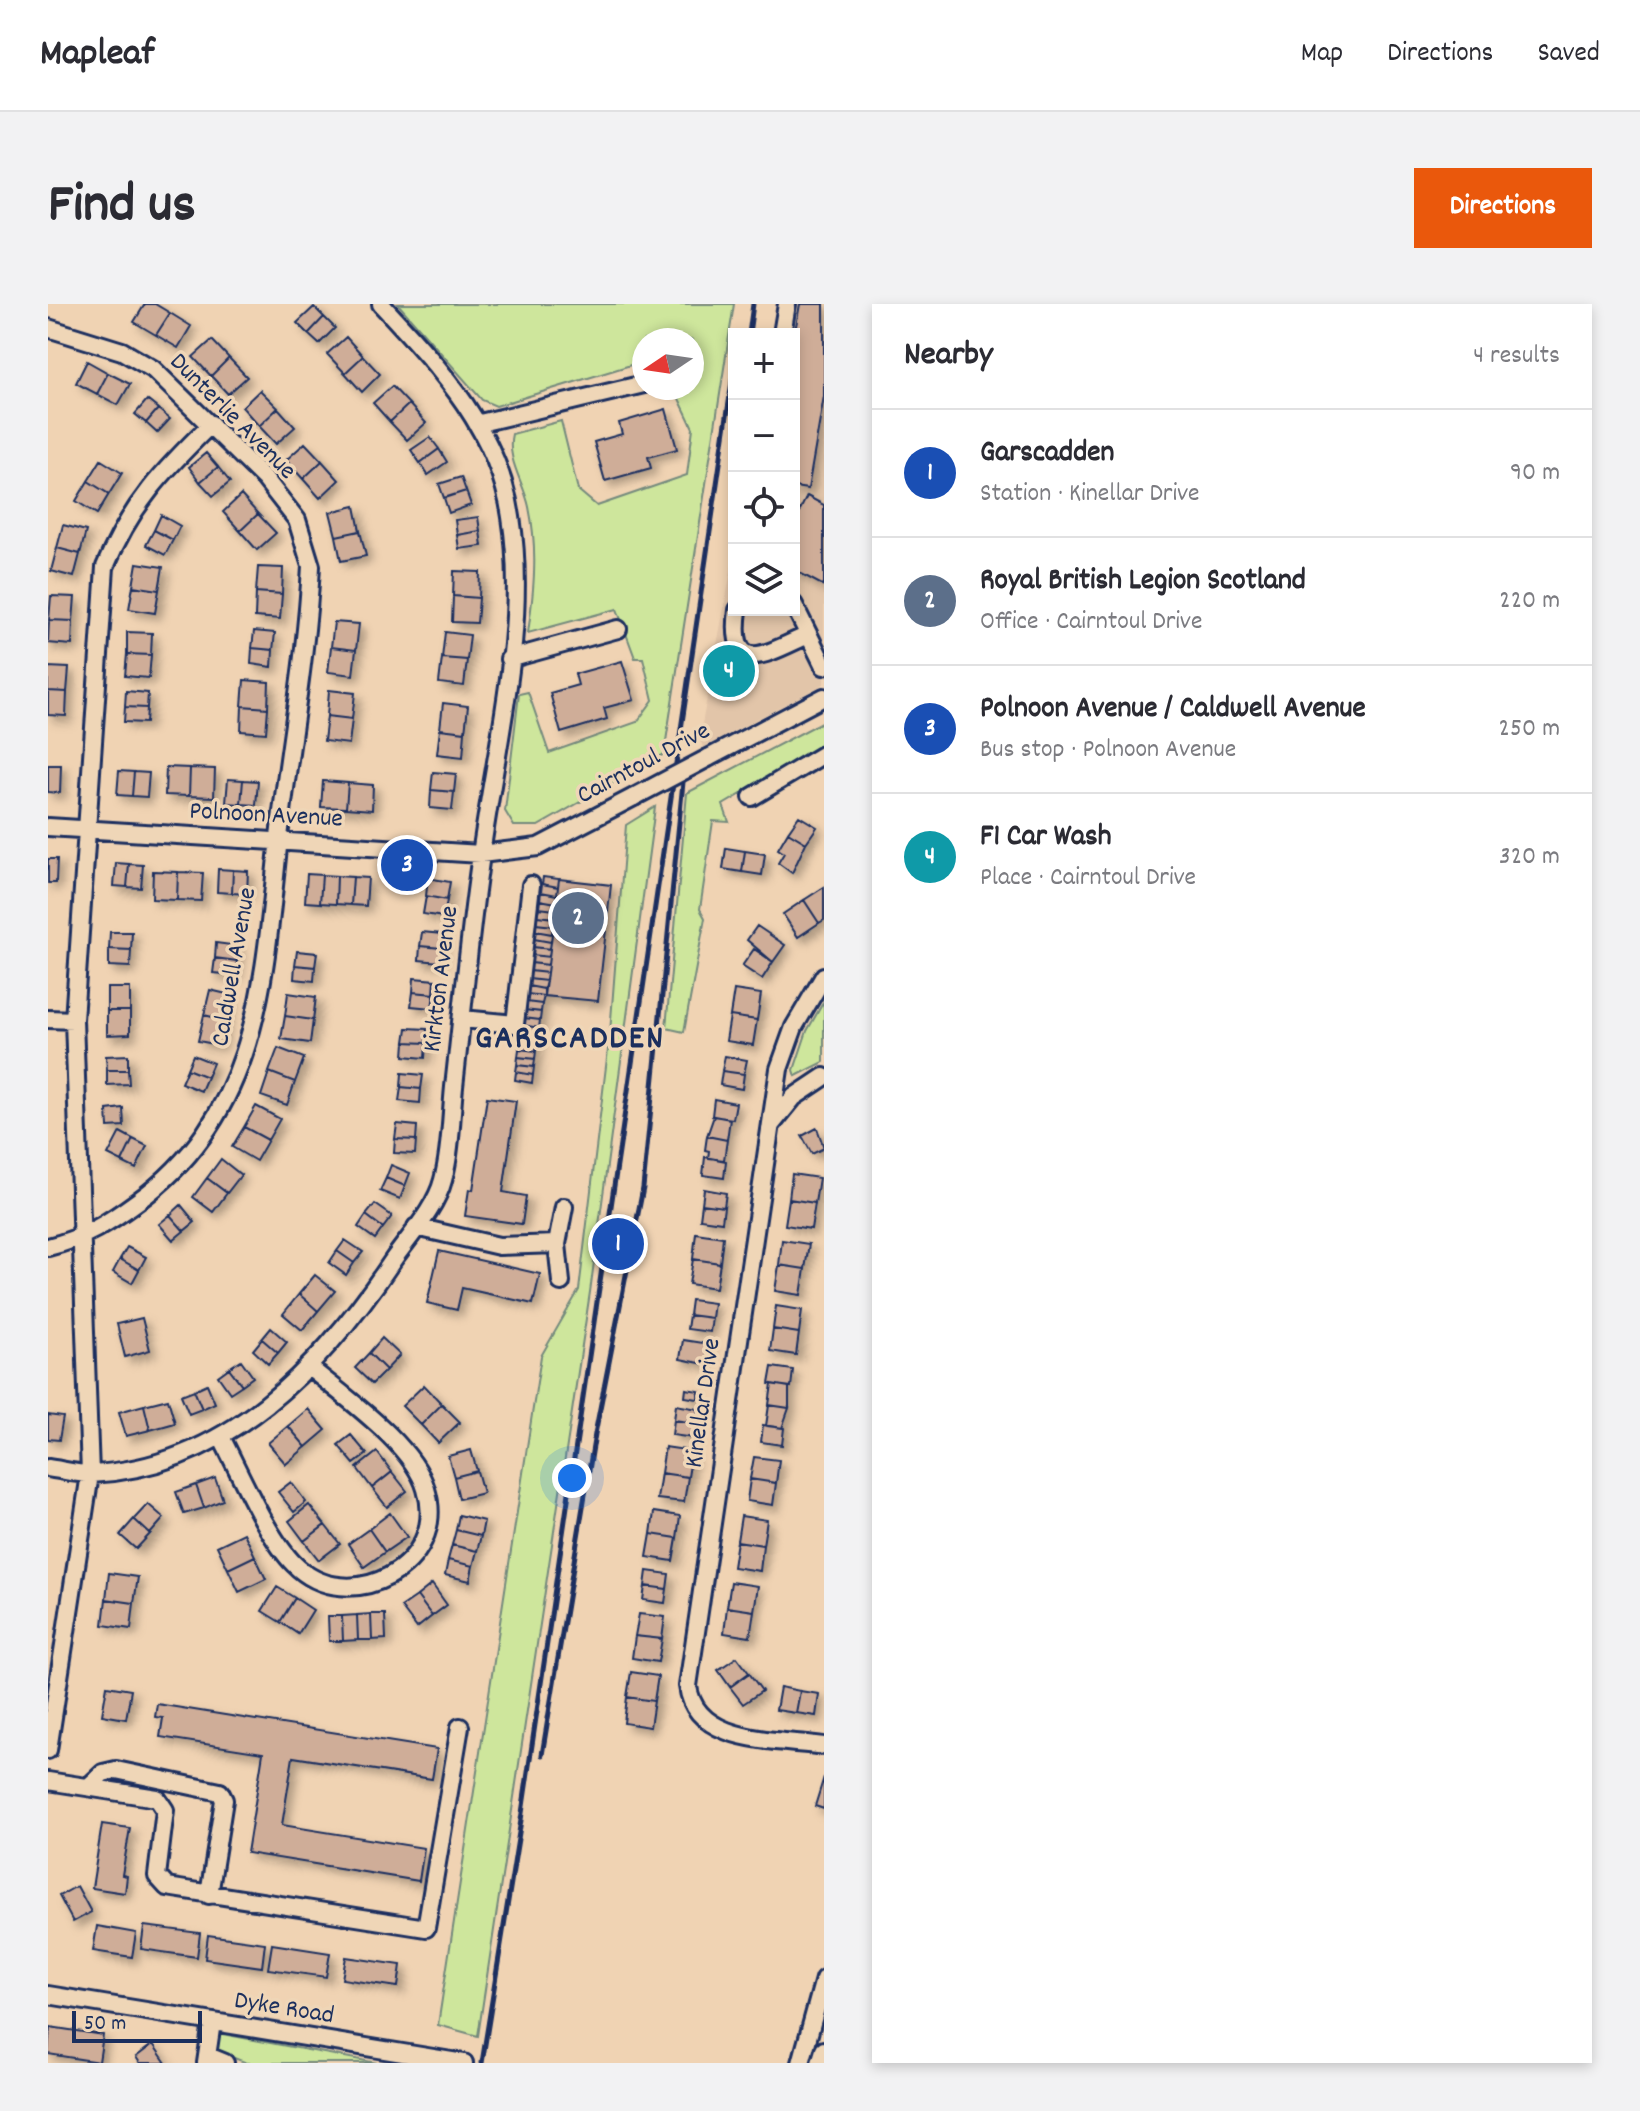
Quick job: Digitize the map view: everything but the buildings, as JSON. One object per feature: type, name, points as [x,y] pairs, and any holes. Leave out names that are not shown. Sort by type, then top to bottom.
[{"type":"street","name":"Kirkton Avenue","points":[[48,1468],[90,1474],[153,1463],[221,1437],[258,1414],[309,1367],[365,1303],[443,1182],[481,854],[509,659],[516,575],[511,515],[500,471],[480,423],[436,364],[381,304]]},
{"type":"street","points":[[783,328],[787,304]]},
{"type":"street","name":"Dunterlie Avenue","points":[[48,328],[122,351],[153,369],[265,479],[297,520],[311,566],[278,840]]},
{"type":"street","points":[[480,423],[632,387]]},
{"type":"street","points":[[48,1750],[90,1474],[74,1020],[105,567],[131,511],[157,477],[211,424]]},
{"type":"street","points":[[738,616],[737,642],[741,651],[750,657],[764,655],[808,635]]},
{"type":"street","points":[[799,616],[824,666]]},
{"type":"street","points":[[509,659],[618,629]]},
{"type":"street","name":"Cairntoul Drive","points":[[481,854],[538,847],[824,697]]},
{"type":"street","points":[[752,797],[824,754]]},
{"type":"street","name":"Polnoon Avenue","points":[[48,827],[481,854]]},
{"type":"street","name":"Caldwell Avenue","points":[[48,1247],[81,1239],[164,1181],[186,1158],[229,1093],[247,1053],[255,1017],[278,840]]},
{"type":"street","points":[[462,1019],[515,1024],[531,885]]},
{"type":"street","name":"Kinellar Drive","points":[[824,976],[788,1041],[769,1127],[688,1686],[695,1709],[719,1729],[824,1746]]},
{"type":"street","points":[[48,1019],[74,1020]]},
{"type":"street","points":[[769,1127],[794,1097],[824,1077]]},
{"type":"street","points":[[561,1282],[557,1244],[564,1207]]},
{"type":"street","points":[[416,1227],[499,1246],[557,1244]]},
{"type":"street","points":[[221,1437],[278,1541],[293,1563],[310,1578],[327,1586],[370,1586],[406,1567],[421,1544],[427,1527],[430,1511],[426,1488],[413,1465],[391,1439],[309,1367]]},
{"type":"street","points":[[48,1781],[157,1798],[165,1810],[156,1866],[160,1882],[178,1890],[426,1928],[460,1727]]},
{"type":"street","points":[[88,1787],[103,1773],[116,1770],[220,1792],[224,1800],[209,1895]]},
{"type":"street","points":[[801,2063],[824,1979]]},
{"type":"street","name":"Dyke Road","points":[[48,1995],[463,2063]]},
{"type":"street","points":[[212,2022],[207,2059],[225,2063]]},
{"type":"street","points":[[820,2063],[824,2050]]},
{"type":"shaded area","points":[[778,304],[824,304],[824,684],[704,747],[699,740],[728,587],[728,616],[800,616],[800,328],[774,328]]},
{"type":"green space","points":[[398,304],[734,304],[664,754],[538,826],[514,826],[505,811],[519,694],[528,692],[549,753],[637,722],[653,700],[643,658],[635,658],[617,609],[528,633],[533,586],[533,539],[527,498],[511,453],[512,434],[561,421],[578,490],[597,506],[687,475],[693,428],[680,400],[704,400],[704,328],[632,328],[632,365],[496,406],[482,400]]},
{"type":"green space","points":[[824,721],[824,745],[723,805],[729,822],[713,821],[700,909],[705,918],[684,1032],[666,1028],[687,793]]},
{"type":"green space","points":[[655,807],[590,1292],[478,2036],[438,2025],[541,1356],[579,1290],[610,1033],[626,825]]},
{"type":"green space","points":[[824,1001],[824,1062],[796,1076],[794,1070],[807,1031]]},
{"type":"green space","points":[[217,2033],[377,2063],[247,2063],[216,2051]]},
{"type":"railway","points":[[750,328],[753,304]]},
{"type":"railway","points":[[482,2063],[521,1820],[729,400]]},
{"type":"railway","points":[[542,1755],[595,1434],[643,1188],[683,782]]},
{"type":"place","name":"F1 Car Wash","points":[[729,671]]},
{"type":"place","name":"Polnoon Avenue / Caldwell Avenue","points":[[407,865]]},
{"type":"place","name":"Royal British Legion Scotland","points":[[578,918]]},
{"type":"place","name":"Garscadden","points":[[618,1244]]},
{"type":"district","name":"GARSCADDEN","points":[[570,1040]]}]
